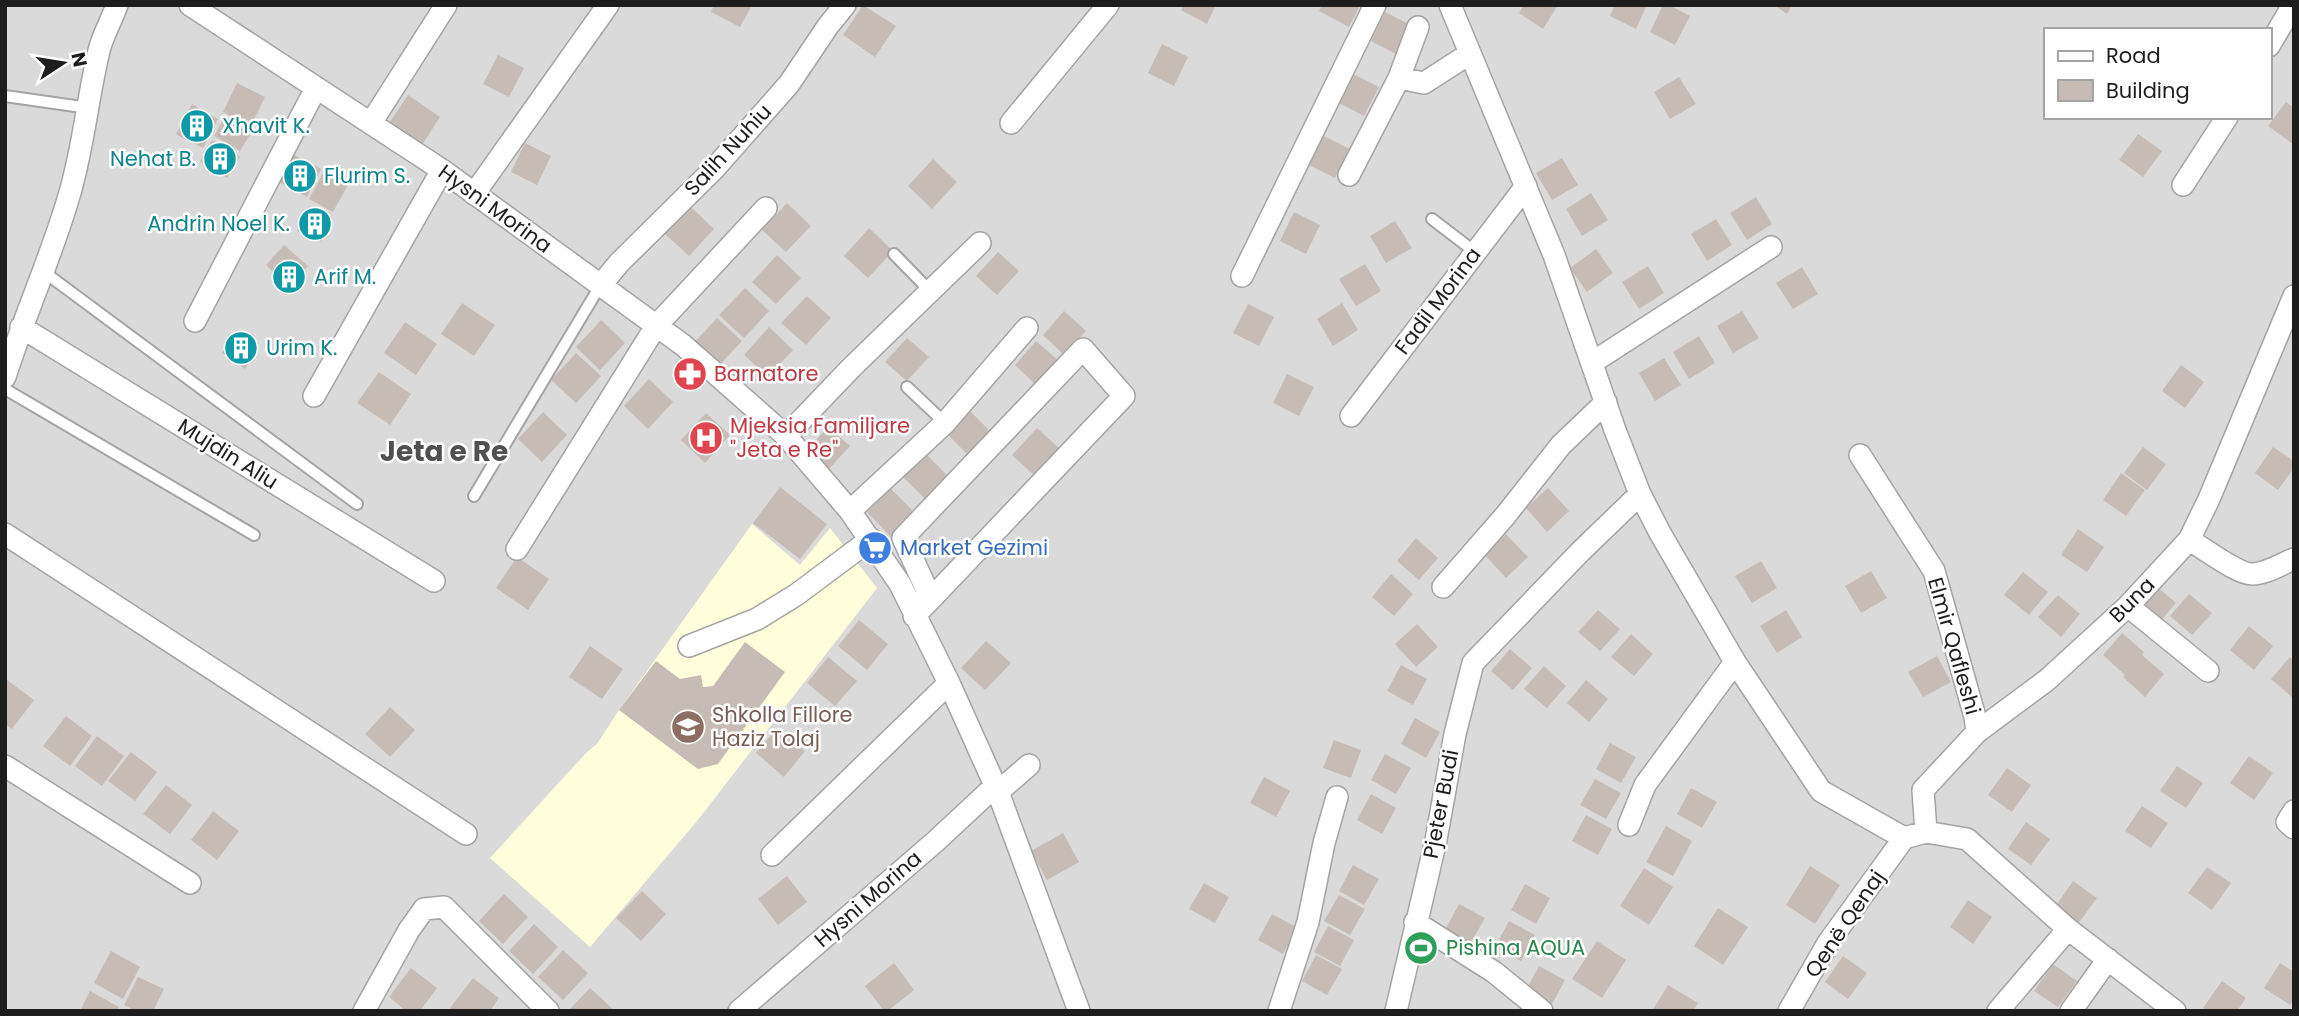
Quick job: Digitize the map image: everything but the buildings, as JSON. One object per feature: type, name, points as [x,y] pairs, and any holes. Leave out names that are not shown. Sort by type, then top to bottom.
[{"type":"street","points":[[5,377],[70,194],[98,52],[117,5]]},
{"type":"street","name":"Hysni Morina","points":[[190,5],[442,170],[683,345],[786,436],[850,511],[900,584],[921,609],[949,683],[996,789],[1079,1011]]},
{"type":"street","points":[[371,123],[446,5]]},
{"type":"street","points":[[474,194],[608,5]]},
{"type":"street","name":"Salih Nuhiu","points":[[600,286],[619,263],[714,169],[789,84],[845,5]]},
{"type":"street","points":[[1011,123],[1108,5]]},
{"type":"street","points":[[1242,276],[1375,5]]},
{"type":"street","points":[[1450,5],[1555,254],[1640,494],[1735,662],[1821,791],[1904,838],[1926,832],[1967,839],[2068,929],[2175,1011]]},
{"type":"street","points":[[2271,43],[2294,5]]},
{"type":"street","points":[[1349,175],[1399,78],[1418,27]]},
{"type":"street","points":[[1399,78],[1424,83],[1469,54]]},
{"type":"street","points":[[195,321],[316,88]]},
{"type":"street","points":[[2183,185],[2226,119]]},
{"type":"street","points":[[314,396],[442,170]]},
{"type":"street","name":"Fadil Morina","points":[[1350,416],[1526,186]]},
{"type":"street","points":[[517,549],[656,326],[708,259],[766,208]]},
{"type":"street","points":[[786,436],[851,368],[980,243]]},
{"type":"street","points":[[1593,362],[1771,247]]},
{"type":"street","name":"Buna","points":[[1926,832],[1923,790],[1977,732],[2047,680],[2128,606],[2189,540],[2209,499],[2294,296]]},
{"type":"street","name":"Mujdin Aliu","points":[[22,327],[434,581]]},
{"type":"street","points":[[850,511],[944,423],[1027,328]]},
{"type":"street","points":[[1083,349],[1124,396],[921,609],[926,588],[903,538],[1083,349]]},
{"type":"street","points":[[1443,587],[1505,516],[1561,445],[1606,402]]},
{"type":"street","name":"Elmir Qafleshi","points":[[1860,455],[1934,571],[1977,732]]},
{"type":"street","name":"Pjeter Budi","points":[[1396,1011],[1436,840],[1455,734],[1474,663],[1580,552],[1640,494]]},
{"type":"street","points":[[5,534],[356,765],[466,834]]},
{"type":"street","points":[[689,646],[757,619],[814,582],[871,539]]},
{"type":"street","points":[[2189,540],[2251,574],[2269,570],[2294,559]]},
{"type":"street","points":[[2128,606],[2208,671]]},
{"type":"street","points":[[1629,825],[1645,785],[1735,662]]},
{"type":"street","points":[[772,855],[949,683]]},
{"type":"street","points":[[996,789],[1029,765]]},
{"type":"street","points":[[5,766],[190,883]]},
{"type":"street","name":"Hysni Morina","points":[[739,1011],[996,789]]},
{"type":"street","points":[[1279,1011],[1308,922],[1324,843],[1337,797]]},
{"type":"street","name":"Qenë Qenaj","points":[[1789,1011],[1828,943],[1904,838]]},
{"type":"street","points":[[364,1011],[409,930],[424,909],[444,907],[548,1011]]},
{"type":"street","points":[[1415,922],[1494,972],[1542,1011]]},
{"type":"street","points":[[1998,1011],[2068,929]]},
{"type":"street","points":[[2071,1011],[2108,959]]},
{"type":"lane","points":[[5,96],[89,108]]},
{"type":"lane","points":[[1432,219],[1475,252]]},
{"type":"lane","points":[[894,254],[931,292]]},
{"type":"lane","points":[[44,272],[357,504]]},
{"type":"lane","points":[[474,496],[600,286]]},
{"type":"lane","points":[[907,387],[944,423]]},
{"type":"lane","points":[[5,390],[254,535]]},
{"type":"shaded area","points":[[5,5],[2294,5],[2294,1011],[5,1011]]},
{"type":"shaded area","name":"Shkolla Fillore Haziz Tolaj","points":[[752,524],[800,565],[830,528],[877,588],[697,821],[590,947],[490,858],[597,744]]},
{"type":"place","name":"Xhavit K.","points":[[197,126]]},
{"type":"place","name":"Nehat B.","points":[[220,159]]},
{"type":"place","name":"Flurim S.","points":[[300,176]]},
{"type":"place","name":"Andrin Noel K.","points":[[315,224]]},
{"type":"place","name":"Arif M.","points":[[289,277]]},
{"type":"place","name":"Urim K.","points":[[241,348]]},
{"type":"place","name":"Barnatore","points":[[690,374]]},
{"type":"place","name":"Mjeksia Familjare \"Jeta e Re\"","points":[[706,438]]},
{"type":"place","name":"Market Gezimi","points":[[875,548]]},
{"type":"place","name":"Shkolla Fillore Haziz Tolaj","points":[[688,727]]},
{"type":"place","name":"Pishina AQUA","points":[[1421,948]]},
{"type":"district","name":"Jeta e Re","points":[[444,451]]}]
